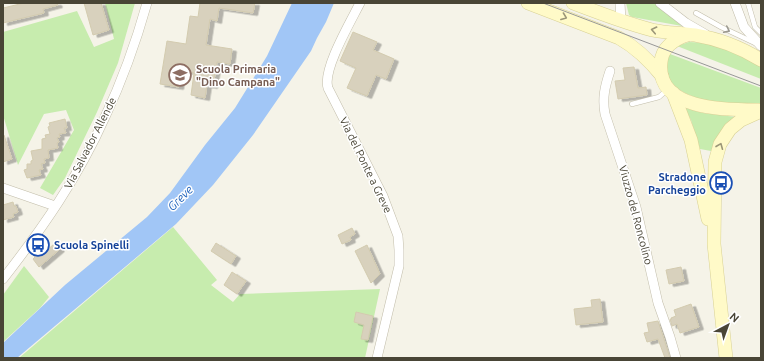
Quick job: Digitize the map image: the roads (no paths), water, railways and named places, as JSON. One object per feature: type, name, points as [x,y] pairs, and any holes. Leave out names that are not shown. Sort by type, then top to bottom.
[{"type":"main road","points":[[528,3],[619,38],[639,51],[662,76],[688,130],[714,244]]},
{"type":"main road","points":[[574,3],[621,21],[654,30],[711,38],[734,45],[761,60]]},
{"type":"main road","points":[[662,76],[661,60],[666,50],[674,41],[689,34]]},
{"type":"main road","points":[[670,91],[688,101],[712,108],[761,111]]},
{"type":"main road","points":[[726,358],[714,244],[715,162],[718,149],[725,135],[733,126],[761,111]]},
{"type":"street","name":"Via Salvador Allende","points":[[3,280],[6,271],[55,206],[77,171],[105,118],[128,63],[147,3]]},
{"type":"street","name":"Via del Ponte a Greve","points":[[360,3],[331,63],[326,80],[328,88],[383,196],[398,236],[399,266],[377,358]]},
{"type":"street","points":[[620,3],[621,21]]},
{"type":"street","points":[[660,3],[686,23],[711,38]]},
{"type":"street","points":[[735,3],[742,23],[758,34],[760,45]]},
{"type":"street","name":"Viuzzo del Roncolino","points":[[610,71],[603,93],[605,114],[636,207],[658,303],[676,358]]},
{"type":"street","points":[[3,188],[55,206]]},
{"type":"lane","points":[[748,3],[754,27],[758,34]]},
{"type":"lane","points":[[696,13],[721,27],[760,45]]},
{"type":"lane","points":[[632,104],[659,97],[670,91]]},
{"type":"water","name":"Greve","points":[[292,3],[334,3],[311,51],[253,135],[213,185],[176,224],[17,358],[3,358],[3,343],[65,285],[147,217],[170,193],[205,145],[235,108],[267,56]]},
{"type":"tram line","points":[[543,3],[761,86]]},
{"type":"place","name":"Scuola Primaria \"Dino Campana\"","points":[[180,75]]},
{"type":"place","name":"Stradone Parcheggio","points":[[721,183]]},
{"type":"place","name":"Scuola Spinelli","points":[[38,245]]}]
